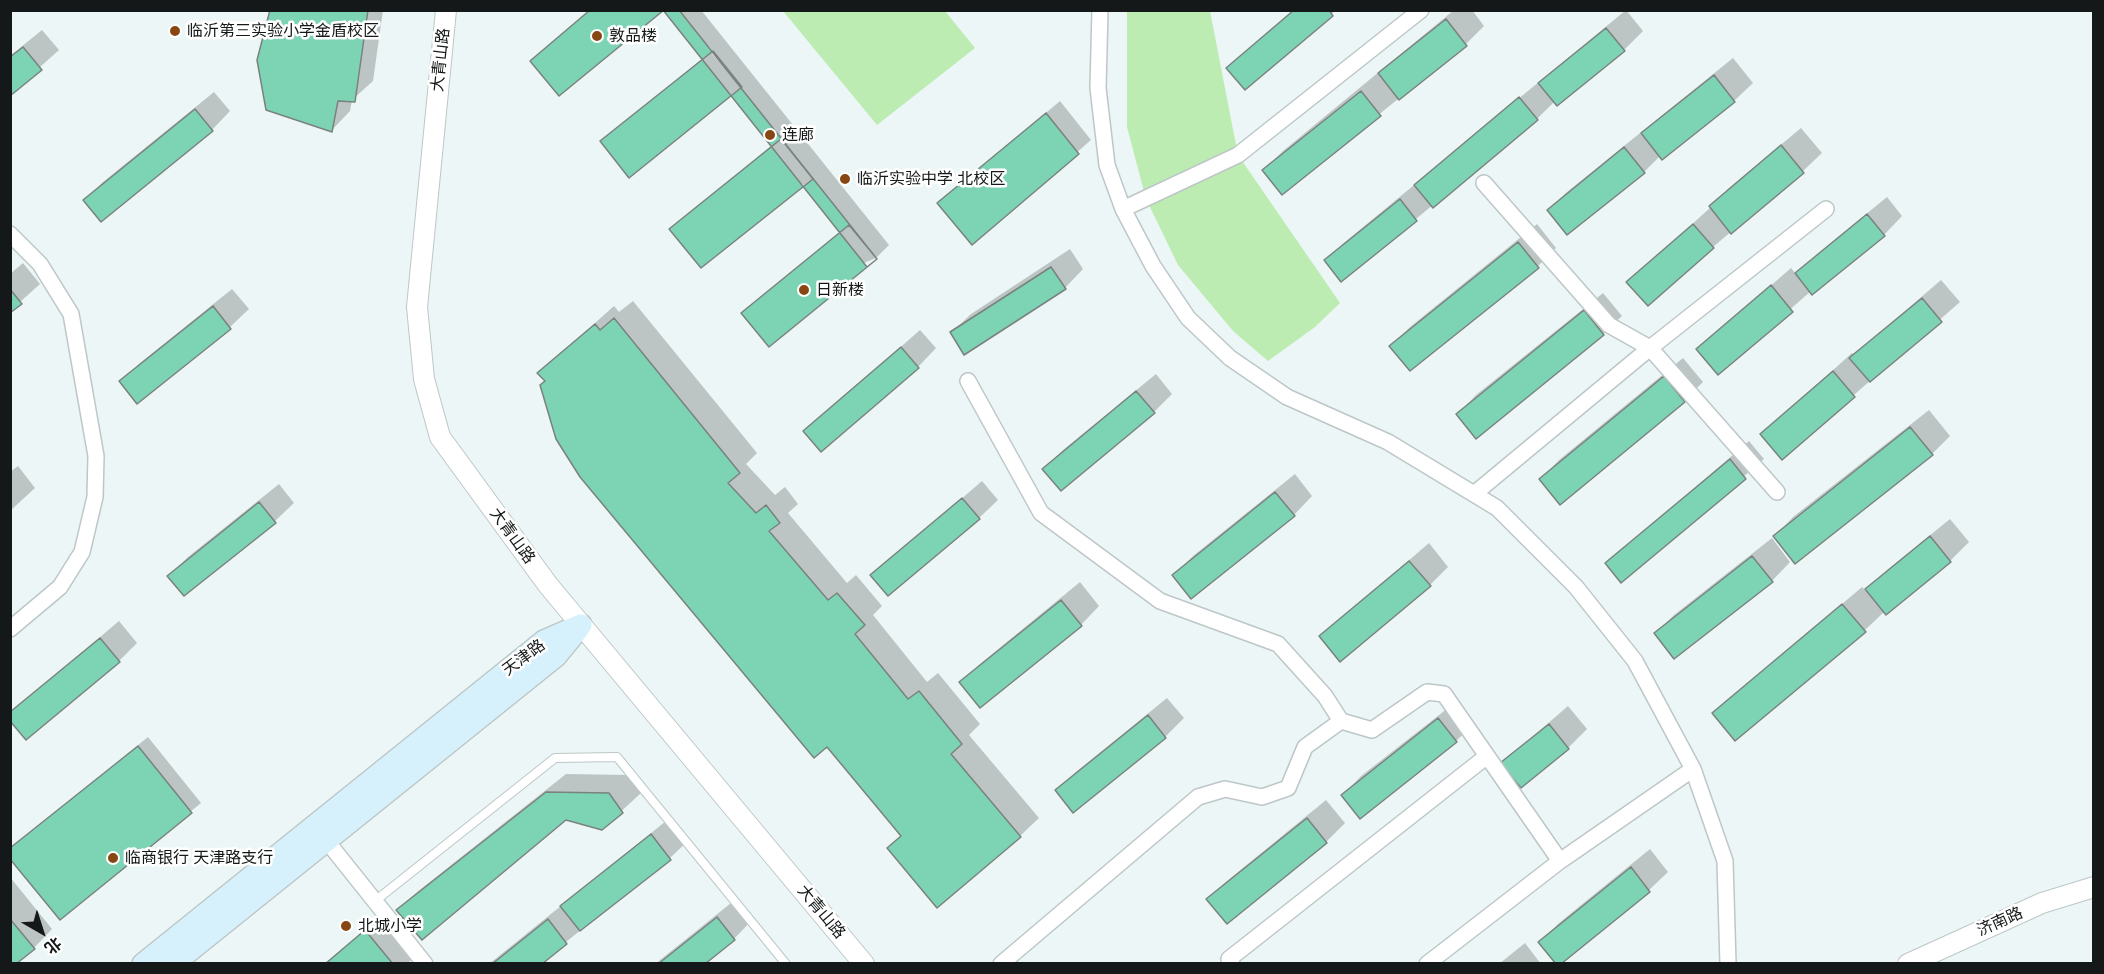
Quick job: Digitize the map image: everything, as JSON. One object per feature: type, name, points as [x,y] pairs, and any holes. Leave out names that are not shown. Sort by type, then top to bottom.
[{"type":"main road","name":"天津路","points":[[173,963],[556,656],[581,625]]},
{"type":"main road","name":"天津路","points":[[143,963],[544,641],[581,625]]},
{"type":"street","name":"大青山路","points":[[446,10],[417,308],[424,379],[440,437],[548,585],[864,963]]},
{"type":"street","points":[[1100,10],[1098,88],[1107,165],[1123,209],[1153,266],[1188,318],[1230,358],[1287,397],[1388,442],[1497,508],[1575,586],[1635,661],[1693,770],[1725,861],[1728,963]]},
{"type":"street","points":[[1123,209],[1238,155],[1421,10]]},
{"type":"street","points":[[1484,183],[1609,326],[1650,348],[1777,492]]},
{"type":"street","points":[[1474,494],[1650,348],[1826,209]]},
{"type":"street","points":[[10,234],[40,264],[71,314],[96,466],[95,497],[82,552],[60,587],[10,629]]},
{"type":"street","points":[[969,381],[1041,513],[1160,601],[1278,644],[1325,696],[1341,721],[1372,730],[1426,692],[1444,694],[1560,861]]},
{"type":"street","points":[[1001,963],[1198,797],[1224,789],[1262,797],[1288,788],[1305,747],[1341,721]]},
{"type":"street","points":[[1232,963],[1229,959],[1486,756]]},
{"type":"street","points":[[1427,963],[1560,861],[1693,770]]},
{"type":"street","points":[[326,840],[425,963]]},
{"type":"street","name":"济南路","points":[[1908,963],[2042,903],[2094,887]]},
{"type":"lane","points":[[375,901],[555,758],[617,757],[786,963]]},
{"type":"green space","points":[[783,11],[945,11],[975,48],[877,125]]},
{"type":"green space","points":[[1127,11],[1210,11],[1238,155],[1340,303],[1315,327],[1268,361],[1233,331],[1178,265],[1146,199],[1127,127]]},
{"type":"building","points":[[270,10],[368,10],[355,102],[338,101],[332,132],[266,110],[257,60]]},
{"type":"building","name":"敦品楼","points":[[590,10],[664,10],[559,96],[530,61]]},
{"type":"building","name":"连廊","points":[[663,10],[679,10],[877,259],[867,267]]},
{"type":"building","points":[[1294,10],[1329,10],[1333,16],[1245,90],[1226,68]]},
{"type":"building","points":[[1446,19],[1467,46],[1399,100],[1378,73]]},
{"type":"building","points":[[1606,28],[1625,51],[1557,106],[1538,83]]},
{"type":"building","points":[[23,47],[42,70],[10,96],[10,57]]},
{"type":"building","points":[[713,51],[742,87],[629,178],[600,141]]},
{"type":"building","points":[[1714,75],[1735,102],[1662,160],[1641,133]]},
{"type":"building","points":[[1361,91],[1381,116],[1282,195],[1262,170]]},
{"type":"building","points":[[1519,97],[1538,120],[1433,208],[1414,185]]},
{"type":"building","points":[[195,109],[213,131],[101,222],[83,200]]},
{"type":"building","points":[[1046,113],[1079,154],[972,245],[937,203]]},
{"type":"building","points":[[781,139],[813,179],[701,268],[669,229]]},
{"type":"building","points":[[1781,145],[1804,173],[1731,234],[1709,206]]},
{"type":"building","points":[[1624,147],[1645,173],[1567,235],[1547,210]]},
{"type":"building","points":[[1400,199],[1417,221],[1341,282],[1324,260]]},
{"type":"building","points":[[1867,214],[1885,236],[1812,295],[1795,273]]},
{"type":"building","points":[[1693,224],[1714,248],[1648,306],[1626,282]]},
{"type":"building","name":"日新楼","points":[[849,225],[877,259],[769,347],[741,313]]},
{"type":"building","points":[[1518,242],[1539,268],[1410,371],[1389,346]]},
{"type":"building","points":[[1051,267],[1066,289],[964,355],[950,332]]},
{"type":"building","points":[[1771,285],[1793,312],[1718,375],[1696,349]]},
{"type":"building","points":[[10,289],[22,304],[10,313]]},
{"type":"building","points":[[1922,298],[1942,322],[1870,382],[1849,358]]},
{"type":"building","points":[[213,306],[231,329],[137,404],[119,381]]},
{"type":"building","points":[[1584,310],[1604,335],[1476,439],[1456,414]]},
{"type":"building","points":[[614,318],[740,473],[728,483],[756,513],[766,505],[780,523],[769,531],[828,600],[837,593],[865,625],[855,634],[908,699],[919,691],[962,744],[951,754],[1021,837],[937,908],[887,848],[901,836],[827,747],[814,758],[580,477],[556,439],[540,385],[545,381],[537,373],[595,324],[600,330]]},
{"type":"building","points":[[901,347],[919,368],[821,452],[803,431]]},
{"type":"building","points":[[1833,371],[1855,397],[1782,460],[1760,434]]},
{"type":"building","points":[[1664,376],[1685,402],[1560,505],[1539,479]]},
{"type":"building","points":[[1136,391],[1155,413],[1061,491],[1042,469]]},
{"type":"building","points":[[1910,427],[1933,455],[1795,564],[1773,536]]},
{"type":"building","points":[[1730,459],[1746,479],[1621,583],[1605,563]]},
{"type":"building","points":[[1275,492],[1295,516],[1191,599],[1172,575]]},
{"type":"building","points":[[962,498],[980,519],[888,596],[870,575]]},
{"type":"building","points":[[259,502],[276,523],[184,596],[167,576]]},
{"type":"building","points":[[1930,536],[1951,562],[1886,615],[1865,589]]},
{"type":"building","points":[[1752,556],[1773,582],[1674,659],[1654,633]]},
{"type":"building","points":[[1409,561],[1431,586],[1340,662],[1319,636]]},
{"type":"building","points":[[1061,600],[1082,626],[980,708],[959,682]]},
{"type":"building","points":[[1842,604],[1866,632],[1735,741],[1712,713]]},
{"type":"building","points":[[100,638],[120,662],[26,740],[10,721],[10,712]]},
{"type":"building","points":[[1148,715],[1166,738],[1073,813],[1055,790]]},
{"type":"building","points":[[1438,718],[1457,742],[1360,819],[1341,795]]},
{"type":"building","points":[[1549,724],[1569,749],[1521,788],[1500,763]]},
{"type":"building","points":[[138,746],[192,813],[60,920],[10,859],[10,848]]},
{"type":"building","points":[[546,792],[609,793],[623,813],[602,830],[566,820],[422,940],[396,910]]},
{"type":"building","points":[[1307,818],[1327,843],[1227,924],[1206,899]]},
{"type":"building","points":[[651,834],[671,860],[580,931],[560,906]]},
{"type":"building","points":[[1631,867],[1650,892],[1561,964],[1556,964],[1538,942]]},
{"type":"building","points":[[717,917],[735,940],[705,964],[658,964]]},
{"type":"building","points":[[10,919],[35,949],[16,964],[10,964]]},
{"type":"building","points":[[548,919],[567,944],[542,964],[492,964]]},
{"type":"building","points":[[365,930],[393,964],[325,964]]},
{"type":"place","name":"临沂第三实验小学金盾校区","points":[[175,31]]},
{"type":"place","name":"敦品楼","points":[[597,36]]},
{"type":"place","name":"连廊","points":[[770,135]]},
{"type":"place","name":"临沂实验中学 北校区","points":[[845,179]]},
{"type":"place","name":"日新楼","points":[[804,290]]},
{"type":"place","name":"临商银行 天津路支行","points":[[113,858]]},
{"type":"place","name":"北城小学","points":[[346,926]]}]
